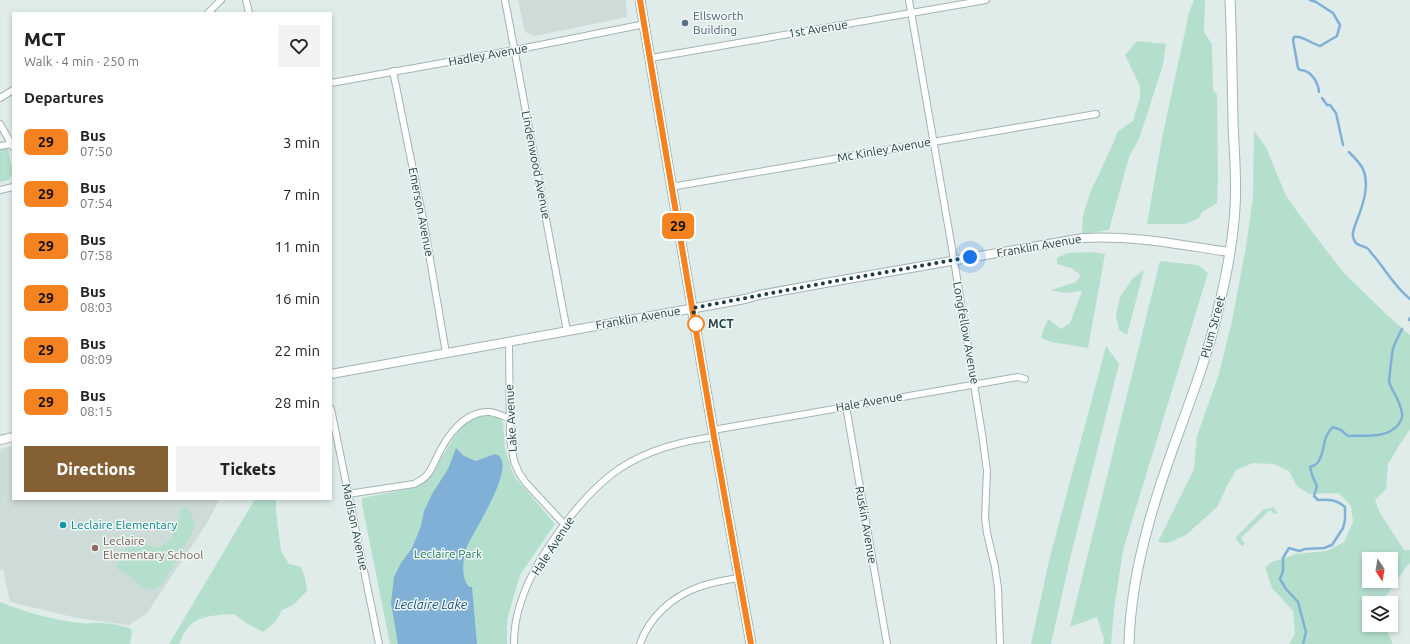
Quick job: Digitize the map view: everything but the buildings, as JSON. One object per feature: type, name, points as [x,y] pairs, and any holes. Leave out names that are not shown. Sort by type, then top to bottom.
[{"type":"main road","points":[[640,0],[651,58],[713,433],[751,644]]},
{"type":"main road","name":"Plum Street","points":[[1129,644],[1131,606],[1135,579],[1147,529],[1210,338],[1220,301],[1229,252],[1235,210],[1236,172],[1233,122],[1230,0]]},
{"type":"street","points":[[209,12],[221,0]]},
{"type":"street","points":[[246,0],[249,12]]},
{"type":"street","name":"Lindenwood Avenue","points":[[505,0],[567,331]]},
{"type":"street","name":"Longfellow Avenue","points":[[908,0],[975,384],[987,471],[985,518],[998,588],[1000,644]]},
{"type":"street","name":"1st Avenue","points":[[651,58],[986,0]]},
{"type":"street","name":"Hadley Avenue","points":[[332,83],[515,50],[645,24]]},
{"type":"street","name":"Emerson Avenue","points":[[393,72],[424,224],[446,353]]},
{"type":"street","points":[[0,98],[12,91]]},
{"type":"street","name":"Mc Kinley Avenue","points":[[672,186],[1096,114]]},
{"type":"street","points":[[0,124],[12,146],[0,146]]},
{"type":"street","points":[[0,190],[12,187]]},
{"type":"street","name":"Franklin Avenue","points":[[332,374],[781,291],[1076,239],[1102,237],[1135,238],[1229,252]]},
{"type":"street","name":"Lake Avenue","points":[[508,342],[511,451],[519,473],[526,483],[564,524]]},
{"type":"street","name":"Hale Avenue","points":[[514,644],[516,621],[526,588],[564,524],[596,488],[613,473],[643,455],[662,447],[713,433],[846,406],[1018,377],[1025,379]]},
{"type":"street","name":"Ruskin Avenue","points":[[846,406],[887,644]]},
{"type":"street","points":[[348,494],[414,484],[421,480],[427,476],[444,444],[454,431],[471,416],[489,412],[510,419]]},
{"type":"street","name":"Madison Avenue","points":[[332,414],[379,644]]},
{"type":"street","points":[[0,440],[12,437]]},
{"type":"street","points":[[640,644],[655,618],[675,599],[699,587],[714,582],[739,578]]},
{"type":"shaded area","points":[[518,0],[626,0],[627,17],[535,36],[525,32]]},
{"type":"shaded area","name":"Leclaire Elementary School","points":[[12,446],[12,500],[219,500],[205,526],[147,613],[129,625],[77,618],[10,602],[3,569],[0,570],[0,449]]},
{"type":"green space","points":[[1194,0],[1205,0],[1204,32],[1212,44],[1213,90],[1217,95],[1217,203],[1202,212],[1199,218],[1186,224],[1147,224],[1162,138],[1189,13]]},
{"type":"green space","points":[[1137,41],[1166,44],[1163,65],[1139,139],[1129,157],[1109,230],[1082,234],[1083,216],[1090,193],[1118,131],[1133,121],[1140,97],[1140,86],[1125,55]]},
{"type":"green space","points":[[1254,131],[1266,147],[1286,196],[1310,229],[1343,272],[1410,335],[1410,429],[1388,464],[1386,489],[1375,500],[1380,513],[1404,550],[1410,550],[1410,563],[1398,579],[1398,552],[1362,552],[1362,588],[1392,588],[1386,596],[1362,596],[1362,632],[1387,632],[1393,644],[1289,644],[1295,634],[1293,611],[1272,588],[1265,567],[1272,562],[1296,554],[1327,551],[1344,542],[1353,522],[1351,506],[1339,493],[1309,494],[1297,486],[1289,471],[1274,464],[1253,463],[1236,470],[1217,507],[1186,535],[1168,543],[1158,542],[1194,469],[1197,436],[1219,374],[1232,321],[1246,247],[1253,196]]},
{"type":"green space","points":[[0,149],[8,149],[12,175],[8,180],[0,182]]},
{"type":"green space","points":[[1091,252],[1105,254],[1088,348],[1052,342],[1041,338],[1048,319],[1061,329],[1070,323],[1082,291],[1065,293],[1051,290],[1076,282],[1081,275],[1071,268],[1057,264],[1057,258],[1068,253]]},
{"type":"green space","points":[[1160,261],[1198,265],[1208,273],[1123,550],[1114,610],[1111,644],[1103,644],[1104,639],[1097,617],[1070,627]]},
{"type":"green space","points":[[1144,270],[1127,335],[1119,330],[1116,316],[1120,297],[1133,278]]},
{"type":"green space","points":[[1106,346],[1119,364],[1070,559],[1051,644],[1031,644],[1049,561]]},
{"type":"green space","name":"Leclaire Park","points":[[476,416],[496,416],[503,422],[505,449],[514,476],[555,524],[520,575],[507,620],[507,644],[390,644],[362,498],[414,488],[428,479],[456,434],[466,422]]},
{"type":"green space","points":[[254,500],[276,500],[281,551],[289,564],[301,567],[305,578],[307,591],[293,605],[282,610],[276,621],[263,632],[246,623],[234,614],[214,616],[195,621],[186,630],[179,644],[169,644]]},
{"type":"green space","points":[[1273,507],[1278,513],[1274,514],[1270,510],[1241,538],[1245,543],[1243,546],[1241,545],[1236,537],[1263,510]]},
{"type":"green space","points":[[185,508],[189,509],[195,523],[189,539],[162,585],[151,590],[140,586],[132,578],[116,568],[123,552],[131,544],[141,543],[158,548],[169,541],[175,531],[181,510]]},
{"type":"green space","points":[[0,602],[49,618],[82,623],[119,625],[131,629],[132,633],[130,644],[0,644]]},
{"type":"water","name":"Leclaire Lake","points":[[456,448],[464,456],[476,461],[495,454],[501,459],[502,470],[499,483],[464,556],[463,568],[465,579],[467,584],[472,587],[477,644],[398,644],[391,603],[394,577],[401,563],[412,548],[421,526],[424,511],[432,494],[448,469]]},
{"type":"waterway","points":[[1310,0],[1316,2],[1333,13],[1340,25],[1337,36],[1320,46],[1300,37],[1294,37],[1293,40],[1298,68],[1311,74],[1317,84],[1319,92]]},
{"type":"waterway","points":[[1322,98],[1336,113],[1343,145]]},
{"type":"waterway","points":[[1349,152],[1362,167],[1366,182],[1365,195],[1353,231],[1354,240],[1357,244],[1368,249],[1404,294],[1410,299]]},
{"type":"waterway","points":[[1303,644],[1306,632],[1298,602],[1286,589],[1280,579],[1283,571],[1283,558],[1289,548],[1299,551],[1305,549],[1324,548],[1332,545],[1343,528],[1345,520],[1345,507],[1333,500],[1318,500],[1314,496],[1317,486],[1310,467],[1314,466],[1320,458],[1327,435],[1333,427],[1341,430],[1348,436],[1369,436],[1388,432],[1398,425],[1402,417],[1401,410],[1399,402],[1389,382],[1393,349],[1402,329]]},
{"type":"bus line","name":"29","points":[[640,0],[714,437],[751,644]]},
{"type":"place","name":"Ellsworth Building","points":[[685,23]]},
{"type":"place","name":"MCT","points":[[696,324]]},
{"type":"place","name":"Leclaire Elementary","points":[[63,525]]},
{"type":"place","name":"Leclaire Elementary School","points":[[95,548]]},
{"type":"route","points":[[696,324],[696,329],[693,308],[970,257]]}]
